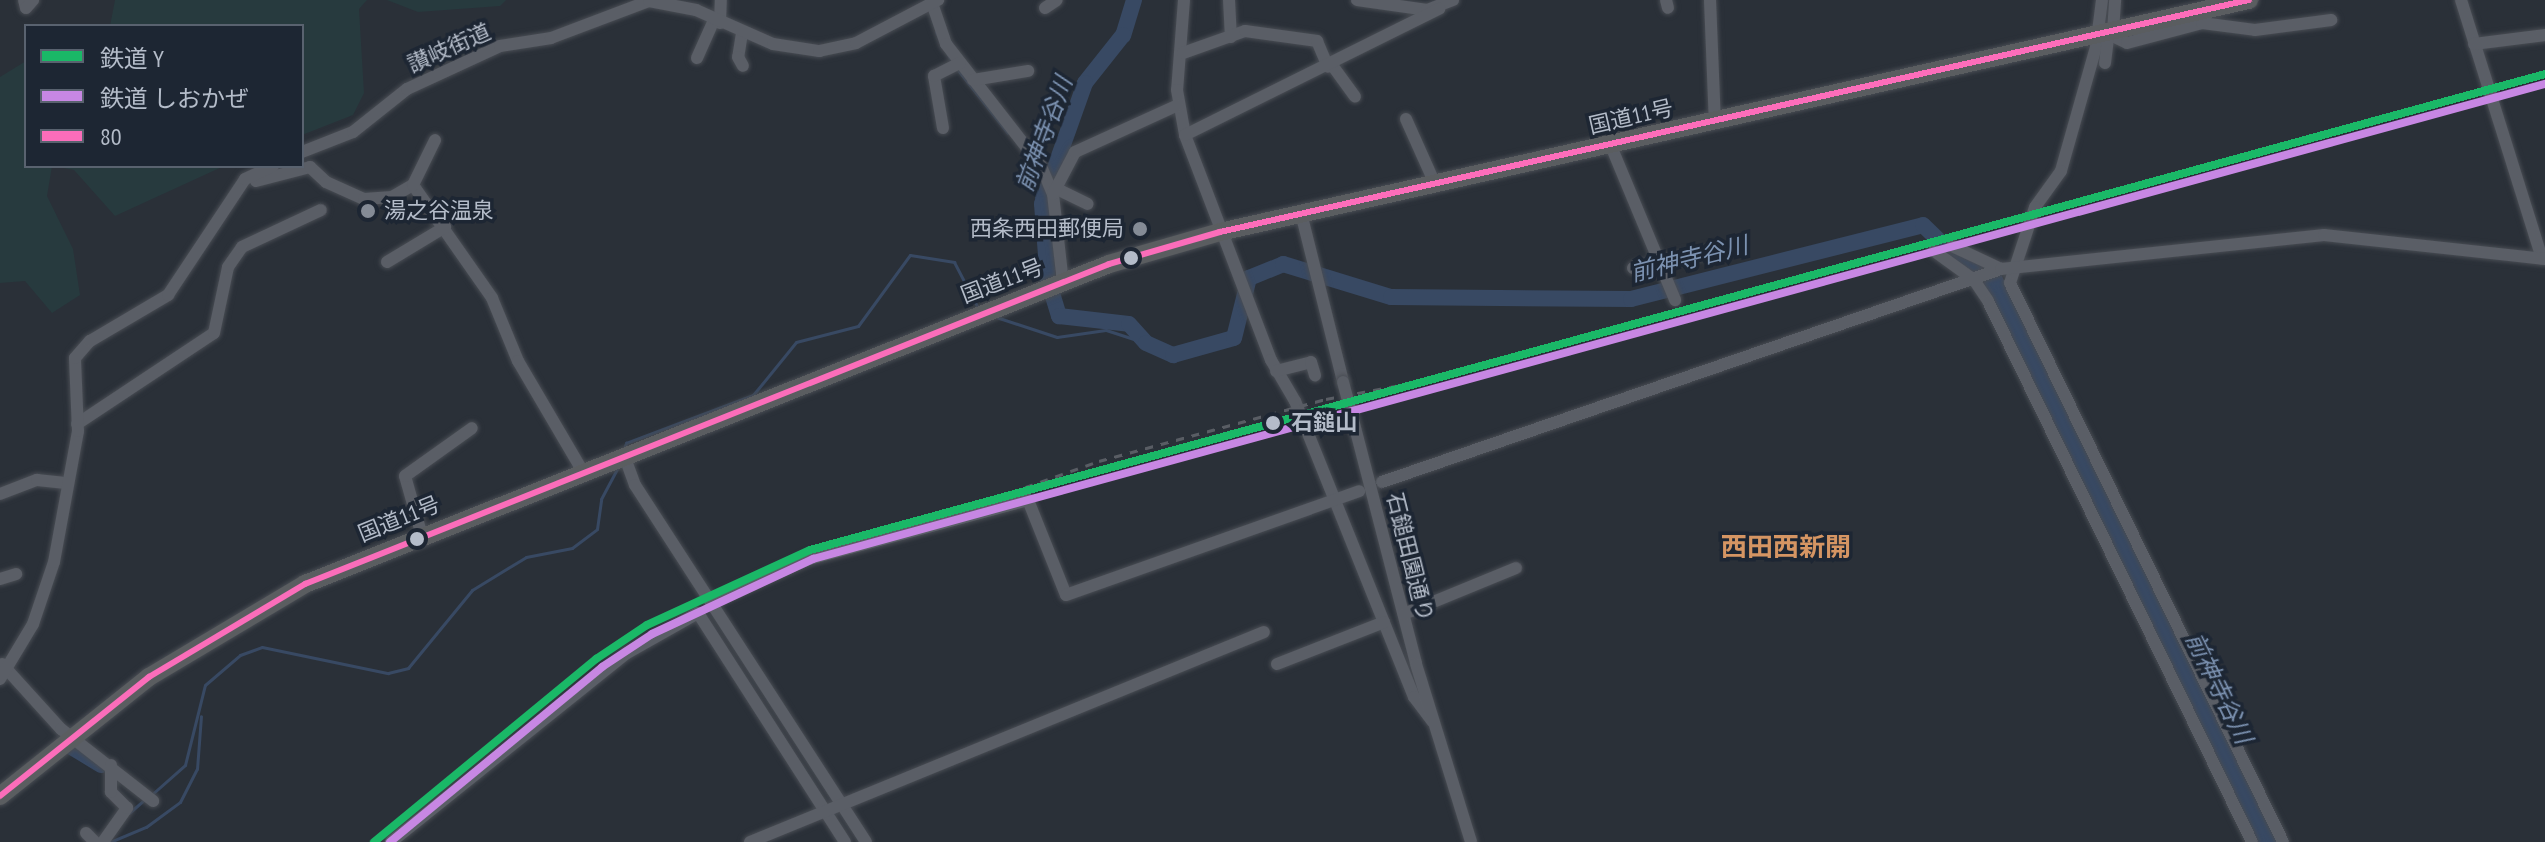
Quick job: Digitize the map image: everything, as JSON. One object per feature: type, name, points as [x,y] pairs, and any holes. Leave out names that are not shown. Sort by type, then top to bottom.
[{"type":"highway","name":"国道11号","points":[[0,796],[71,737],[223,628],[305,584],[1063,283],[1220,232],[1302,217],[2249,0]]},
{"type":"street","points":[[24,0],[26,8],[33,0]]},
{"type":"street","points":[[697,58],[717,22],[721,0]]},
{"type":"street","points":[[1045,8],[1057,0]]},
{"type":"street","points":[[1184,0],[1178,105],[1185,135],[1276,371],[1334,500],[1414,697],[1433,722]]},
{"type":"street","points":[[1229,0],[1231,37]]},
{"type":"street","points":[[1357,0],[1439,9]]},
{"type":"street","points":[[1185,135],[1330,66],[1453,0]]},
{"type":"street","points":[[1710,0],[1715,122]]},
{"type":"street","points":[[2102,0],[2105,63]]},
{"type":"street","points":[[2003,271],[2035,207],[2058,180],[2115,0]]},
{"type":"street","points":[[1382,482],[2003,271],[2324,235],[2543,259],[2461,0]]},
{"type":"street","name":"讃岐街道","points":[[304,151],[353,132],[407,89],[500,46],[546,40],[649,1],[673,3],[742,33],[798,50],[842,49],[930,4]]},
{"type":"street","points":[[930,4],[956,64],[1028,146],[1055,191],[1063,283]]},
{"type":"street","points":[[2106,34],[2127,43],[2202,23],[2255,30],[2331,20]]},
{"type":"street","points":[[1183,53],[1245,31],[1317,41],[1330,66],[1355,97]]},
{"type":"street","points":[[742,33],[738,57],[743,66]]},
{"type":"street","points":[[2474,44],[2545,35]]},
{"type":"street","points":[[943,128],[933,83],[956,64]]},
{"type":"street","points":[[973,80],[1028,71]]},
{"type":"street","points":[[1055,191],[1075,152],[1178,105]]},
{"type":"street","points":[[1406,119],[1436,186]]},
{"type":"street","points":[[242,185],[310,167],[326,182],[364,199],[392,197],[413,185],[435,140]]},
{"type":"street","points":[[1611,146],[1675,300]]},
{"type":"street","points":[[153,801],[111,765],[71,737],[2,671],[49,585],[77,424],[72,367],[78,353],[168,295],[242,185],[270,168]]},
{"type":"street","points":[[413,185],[492,298],[518,361],[583,472]]},
{"type":"street","points":[[1055,191],[1088,204]]},
{"type":"street","points":[[77,424],[127,397],[214,333],[228,267],[242,247],[321,210]]},
{"type":"street","name":"石鎚田園通り","points":[[1302,217],[1311,262],[1433,722],[1471,842]]},
{"type":"street","points":[[387,262],[445,227]]},
{"type":"street","points":[[1952,246],[2003,271],[2283,842]]},
{"type":"street","points":[[1633,268],[1716,251]]},
{"type":"street","points":[[1934,251],[1976,279],[2252,842]]},
{"type":"street","points":[[1276,371],[1311,362],[1315,375]]},
{"type":"street","points":[[422,536],[405,476],[472,428]]},
{"type":"street","points":[[624,455],[635,485],[712,602],[832,804],[845,842]]},
{"type":"street","points":[[0,494],[37,480],[68,483]]},
{"type":"street","points":[[712,602],[809,559],[1028,500],[1066,595],[1359,491]]},
{"type":"street","points":[[1404,614],[1516,568]]},
{"type":"street","points":[[0,579],[16,574]]},
{"type":"street","points":[[391,842],[615,661],[698,613],[832,804],[866,842]]},
{"type":"street","points":[[1277,664],[1384,622]]},
{"type":"street","points":[[750,842],[832,804],[1264,632]]},
{"type":"street","points":[[103,842],[127,808],[111,792],[111,765]]},
{"type":"green space","points":[[115,0],[367,0],[359,9],[364,93],[353,115],[304,134],[304,24],[110,24]]},
{"type":"green space","points":[[387,0],[506,0],[500,6],[418,12]]},
{"type":"green space","points":[[24,62],[24,168],[52,168],[47,196],[73,249],[80,295],[52,313],[25,281],[0,283],[0,77]]},
{"type":"green space","points":[[64,168],[220,168],[115,216],[74,170]]},
{"type":"water","points":[[1940,241],[2001,274],[2277,842],[2258,842],[1991,300],[1932,243]]},
{"type":"waterway","name":"前神寺谷川","points":[[1134,0],[1123,35],[1085,83],[1042,204],[1048,280],[1059,316],[1129,324],[1146,343],[1173,355],[1234,338],[1249,278],[1283,264],[1391,297],[1631,299],[1923,225],[1954,255]]},
{"type":"waterway","points":[[936,32],[953,64]]},
{"type":"waterway","points":[[958,70],[1008,133]]},
{"type":"waterway","points":[[1027,157],[1035,176],[1041,278],[1047,279]]},
{"type":"waterway","points":[[623,451],[626,443],[753,395],[796,342],[858,326],[910,255],[954,262],[978,308]]},
{"type":"waterway","points":[[996,317],[1057,337],[1106,330],[1146,343]]},
{"type":"waterway","points":[[150,796],[185,765],[205,685],[240,655],[262,647],[388,673],[408,668],[472,590],[526,557],[572,548],[597,529],[601,499],[617,469]]},
{"type":"waterway","points":[[110,842],[146,827],[180,802],[197,769],[201,716]]},
{"type":"waterway","points":[[68,745],[101,765]]},
{"type":"waterway","points":[[129,813],[144,800]]},
{"type":"railway","points":[[995,498],[1099,461],[1326,399],[1416,382]]},
{"type":"rail line","name":"Y","points":[[374,842],[596,659],[647,625],[810,550],[2545,74]]},
{"type":"rail line","name":"しおかぜ","points":[[390,842],[602,667],[652,634],[813,559],[2545,84]]},
{"type":"transit line","name":"80","points":[[0,796],[149,677],[305,584],[1109,264],[1220,232],[2249,0]]},
{"type":"place","name":"湯之谷温泉","points":[[368,211]]},
{"type":"place","name":"西条西田郵便局","points":[[1140,229]]},
{"type":"place","name":"石鎚山","points":[[1273,423]]},
{"type":"district","name":"西田西新開","points":[[1786,547]]}]
